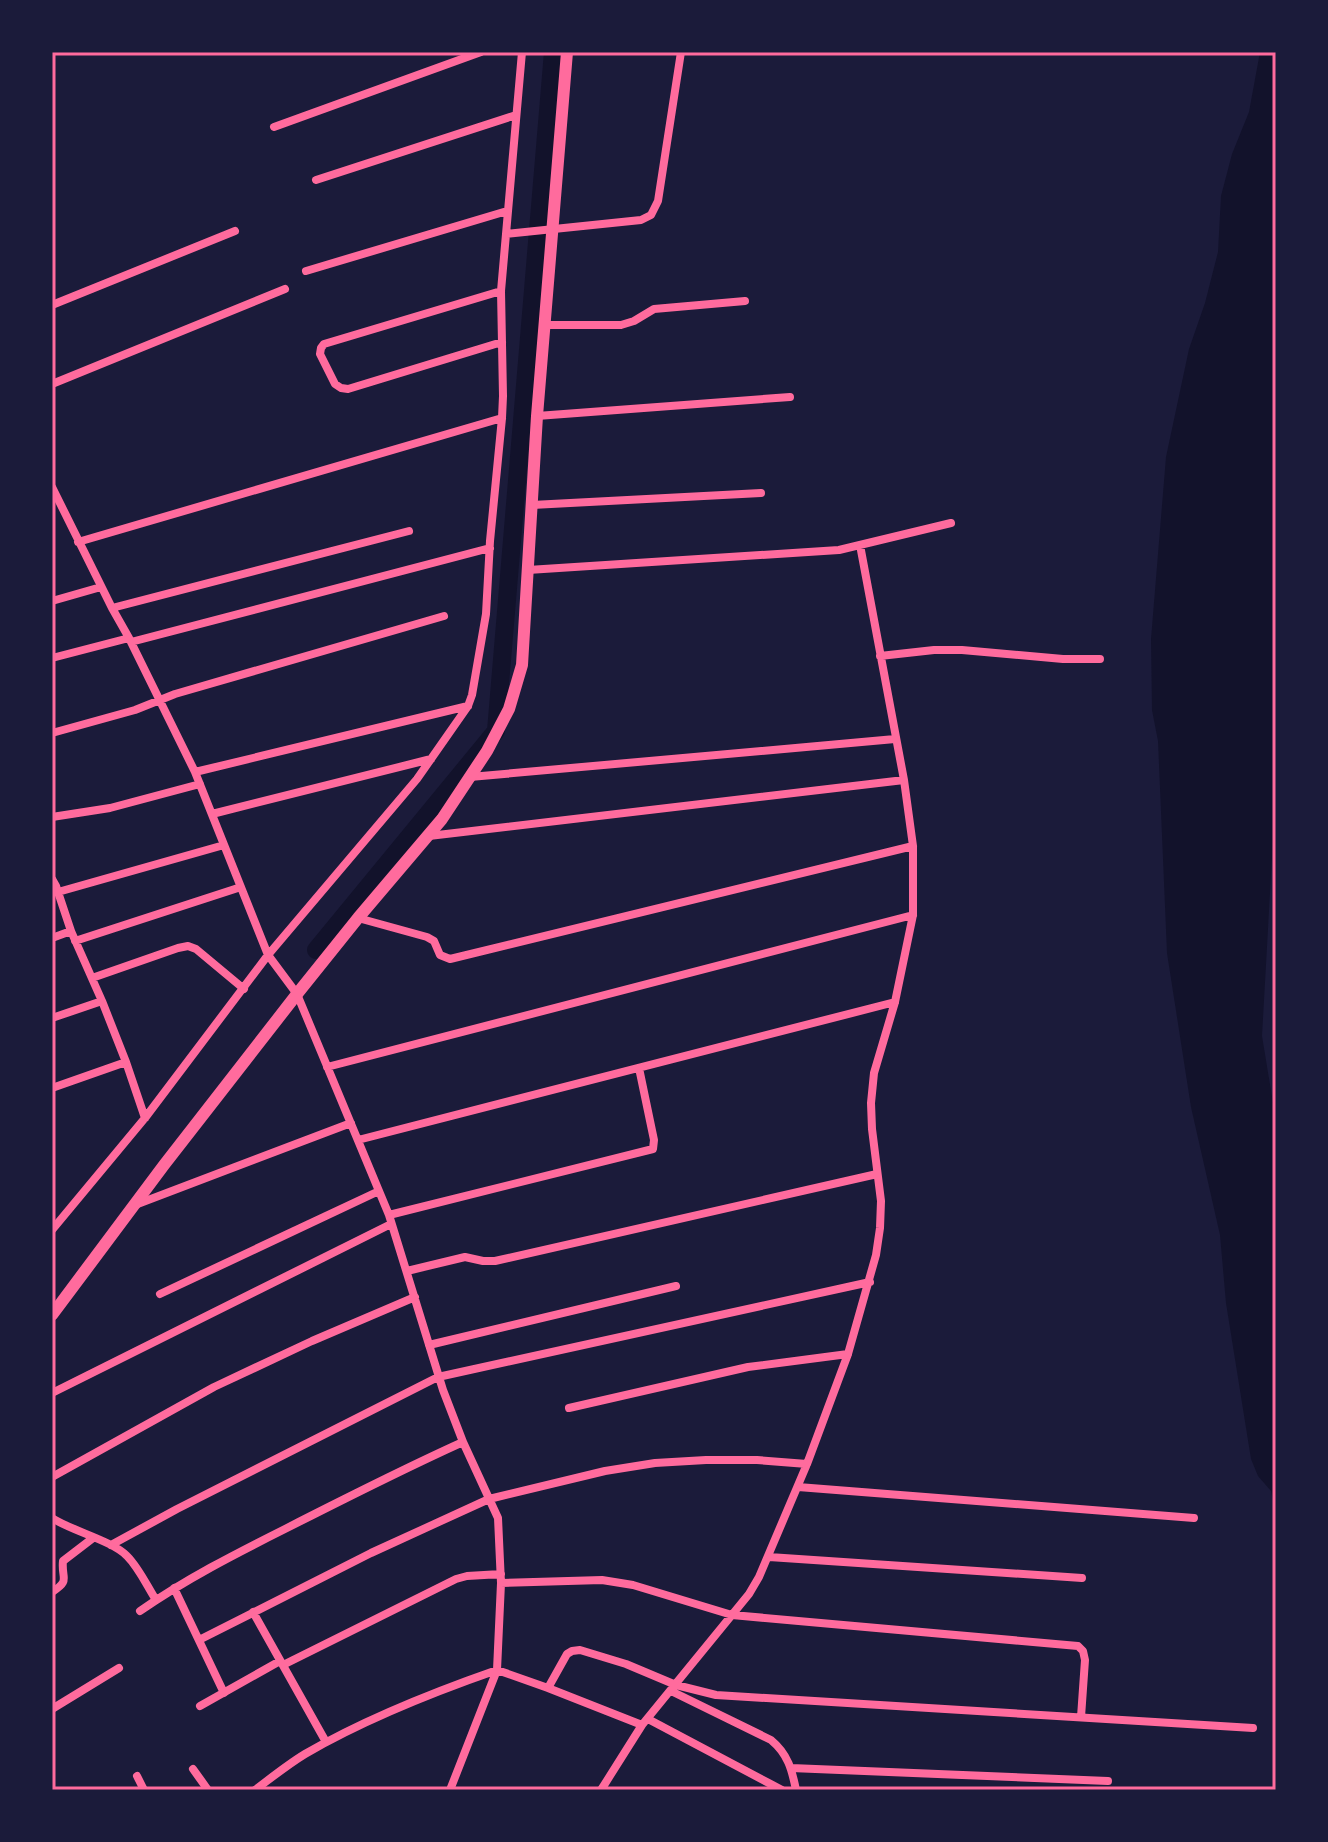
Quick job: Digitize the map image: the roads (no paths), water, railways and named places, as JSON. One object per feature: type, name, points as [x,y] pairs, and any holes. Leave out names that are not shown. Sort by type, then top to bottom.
[{"type":"street","points":[[274,127],[481,52]]},
{"type":"street","points":[[52,1230],[145,1118],[268,955],[417,779],[468,706],[486,614],[502,418],[501,291],[522,52]]},
{"type":"street","points":[[52,1315],[297,994],[442,819],[487,751],[509,709],[522,665],[537,416],[567,52]]},
{"type":"street","points":[[506,234],[641,220],[651,215],[658,201],[681,52]]},
{"type":"street","points":[[316,180],[516,115]]},
{"type":"street","points":[[306,271],[507,211]]},
{"type":"street","points":[[52,305],[235,231]]},
{"type":"street","points":[[52,384],[285,289]]},
{"type":"street","points":[[501,291],[324,344],[320,354],[335,384],[348,389],[502,342]]},
{"type":"street","points":[[544,325],[621,325],[654,309],[745,301]]},
{"type":"street","points":[[537,416],[790,397]]},
{"type":"street","points":[[78,542],[502,418]]},
{"type":"street","points":[[52,487],[195,772],[268,955],[297,994],[390,1219],[438,1377],[463,1442],[498,1518],[501,1578],[497,1670],[450,1790]]},
{"type":"street","points":[[532,505],[761,493]]},
{"type":"street","points":[[52,514],[63,511]]},
{"type":"street","points":[[528,570],[839,550],[951,523]]},
{"type":"street","points":[[112,608],[409,531]]},
{"type":"street","points":[[601,1790],[645,1722],[754,1586],[769,1557],[848,1354],[876,1255],[881,1201],[871,1103],[874,1073],[895,1002],[913,915],[913,846],[904,780],[860,545]]},
{"type":"street","points":[[52,658],[490,548]]},
{"type":"street","points":[[52,601],[101,587]]},
{"type":"street","points":[[52,733],[444,616]]},
{"type":"street","points":[[880,656],[962,650],[1047,658],[1100,659]]},
{"type":"street","points":[[195,772],[468,706]]},
{"type":"street","points":[[470,777],[895,739]]},
{"type":"street","points":[[212,814],[431,759]]},
{"type":"street","points":[[428,836],[904,780]]},
{"type":"street","points":[[52,817],[110,808],[200,784]]},
{"type":"street","points":[[58,892],[224,845]]},
{"type":"street","points":[[358,918],[427,937],[434,941],[440,955],[450,959],[913,846]]},
{"type":"street","points":[[52,879],[126,1062],[145,1118]]},
{"type":"street","points":[[75,941],[241,887]]},
{"type":"street","points":[[327,1067],[913,915]]},
{"type":"street","points":[[52,938],[71,931]]},
{"type":"street","points":[[92,978],[188,946],[196,949],[244,989]]},
{"type":"street","points":[[52,1018],[102,1001]]},
{"type":"street","points":[[358,1140],[895,1002]]},
{"type":"street","points":[[52,1088],[126,1062]]},
{"type":"street","points":[[52,1393],[390,1219],[653,1149],[654,1140],[639,1068]]},
{"type":"street","points":[[134,1206],[351,1123]]},
{"type":"street","points":[[407,1271],[465,1257],[495,1261],[877,1174]]},
{"type":"street","points":[[160,1294],[379,1191]]},
{"type":"street","points":[[111,1545],[438,1377],[870,1282]]},
{"type":"street","points":[[429,1345],[676,1286]]},
{"type":"street","points":[[52,1477],[214,1387],[415,1297]]},
{"type":"street","points":[[569,1408],[748,1367],[848,1354]]},
{"type":"street","points":[[140,1611],[216,1564],[463,1442]]},
{"type":"street","points":[[199,1640],[489,1499],[605,1471],[655,1463],[757,1460],[807,1464]]},
{"type":"street","points":[[798,1487],[1194,1518]]},
{"type":"street","points":[[52,1518],[111,1545],[128,1557],[156,1600]]},
{"type":"street","points":[[52,1592],[65,1581],[63,1561],[93,1538]]},
{"type":"street","points":[[769,1557],[1082,1578]]},
{"type":"street","points":[[200,1706],[282,1663],[467,1576],[618,1582],[732,1615],[1078,1646],[1085,1660],[1081,1717]]},
{"type":"street","points":[[174,1588],[224,1693]]},
{"type":"street","points":[[253,1612],[326,1742]]},
{"type":"street","points":[[548,1688],[567,1654],[572,1651],[580,1650],[626,1664],[771,1740],[784,1752],[796,1790]]},
{"type":"street","points":[[52,1709],[119,1668]]},
{"type":"street","points":[[255,1790],[326,1742],[403,1706],[497,1670],[645,1722],[782,1790]]},
{"type":"street","points":[[673,1688],[716,1695],[1253,1728]]},
{"type":"street","points":[[791,1768],[1108,1781]]},
{"type":"street","points":[[193,1769],[208,1790]]},
{"type":"street","points":[[137,1776],[144,1790]]},
{"type":"waterway","points":[[316,950],[496,731],[553,52]]}]
